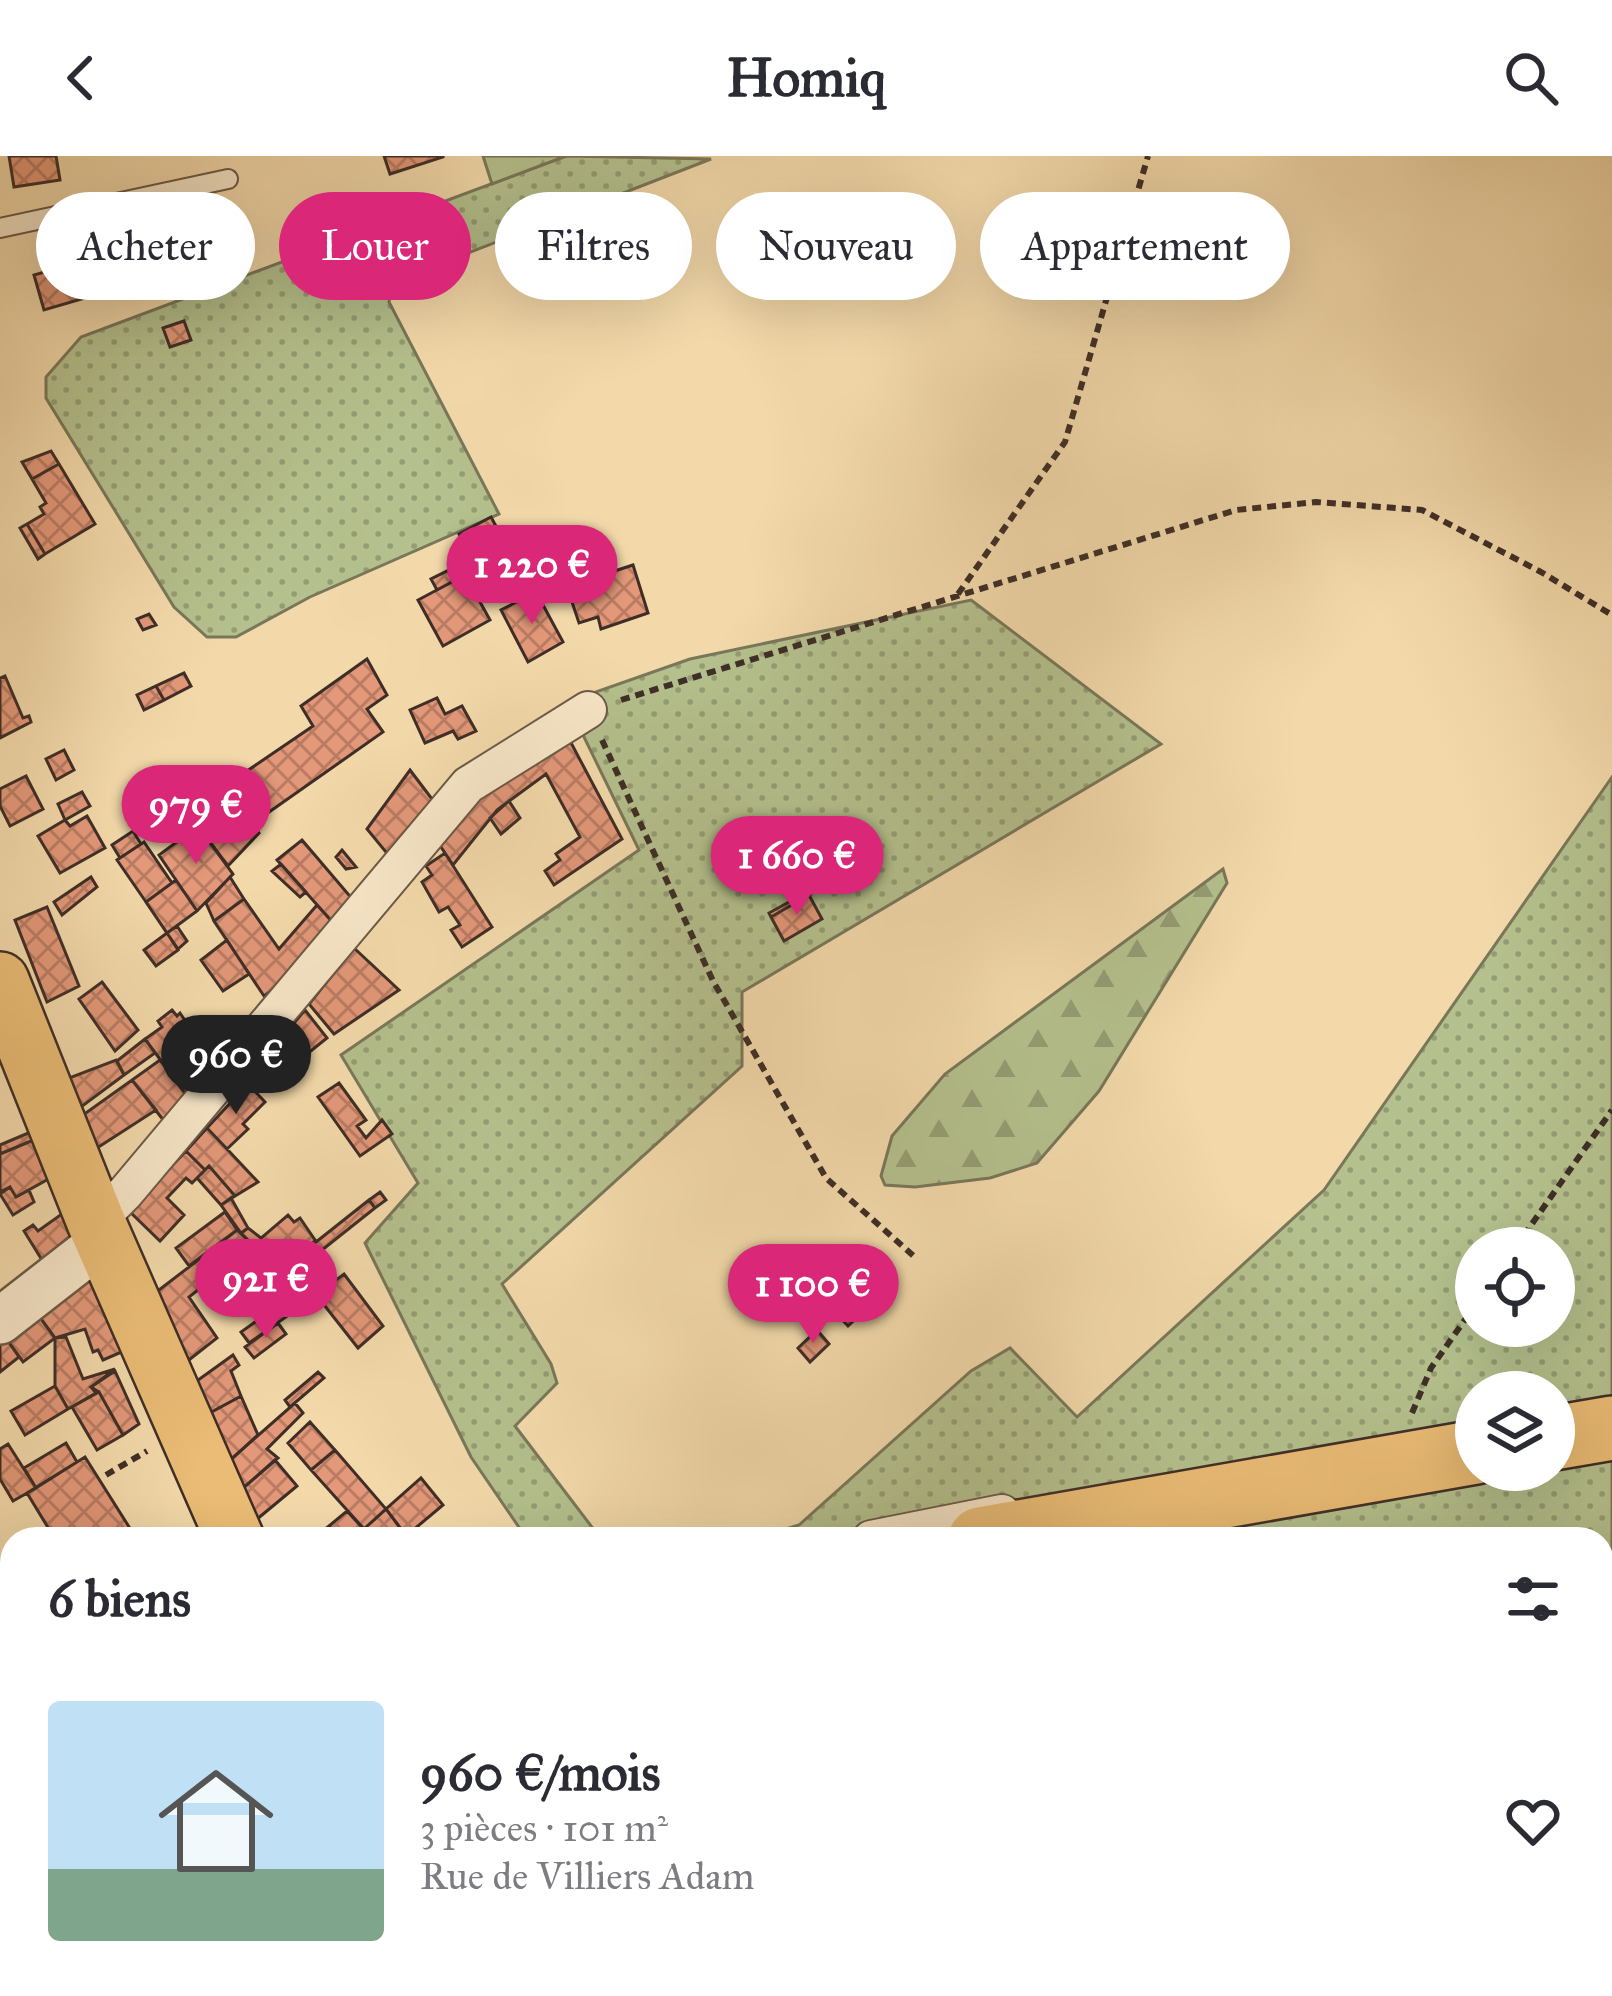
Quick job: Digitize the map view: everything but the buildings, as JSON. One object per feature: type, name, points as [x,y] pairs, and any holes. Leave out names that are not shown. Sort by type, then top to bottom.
[{"type":"highway","points":[[1575,1434],[1612,1428]]},
{"type":"highway","points":[[1048,1527],[1455,1456]]},
{"type":"main road","points":[[0,981],[100,1231],[230,1527]]},
{"type":"street","points":[[0,1321],[100,1231],[126,1192],[468,785],[588,710]]},
{"type":"street","points":[[936,1527],[1388,1443]]},
{"type":"lane","points":[[0,228],[228,179]]},
{"type":"path","points":[[956,597],[1065,442],[1148,156]]},
{"type":"path","points":[[917,1259],[826,1178],[713,981],[588,710],[1236,510],[1316,502],[1422,510],[1541,572],[1612,616]]},
{"type":"path","points":[[1530,1227],[1612,1110]]},
{"type":"path","points":[[1388,1443],[1406,1427],[1431,1368],[1455,1334]]},
{"type":"green space","points":[[483,156],[566,156],[492,184]]},
{"type":"green space","points":[[566,156],[711,159],[626,192],[495,192],[495,243],[471,252],[470,192]]},
{"type":"green space","points":[[279,263],[279,300],[389,300],[499,514],[310,597],[236,637],[207,637],[174,607],[46,398],[46,377],[81,337],[180,300],[255,300],[255,272]]},
{"type":"green space","points":[[971,600],[1161,744],[742,992],[742,1066],[502,1284],[551,1364],[557,1383],[515,1426],[592,1527],[519,1527],[471,1457],[365,1243],[418,1183],[341,1055],[639,850],[567,702],[690,659]]},
{"type":"green space","points":[[1612,777],[1612,1407],[1575,1415],[1575,1371],[1455,1371],[1455,1437],[963,1527],[792,1527],[971,1371],[1010,1348],[1077,1417],[1324,1190]]},
{"type":"green space","points":[[1223,869],[1227,883],[1099,1091],[1037,1163],[990,1178],[915,1187],[885,1185],[881,1176],[892,1136],[945,1074]]},
{"type":"green space","points":[[1612,1447],[1612,1527],[1181,1527],[1455,1477],[1455,1491],[1575,1491],[1575,1455]]}]
